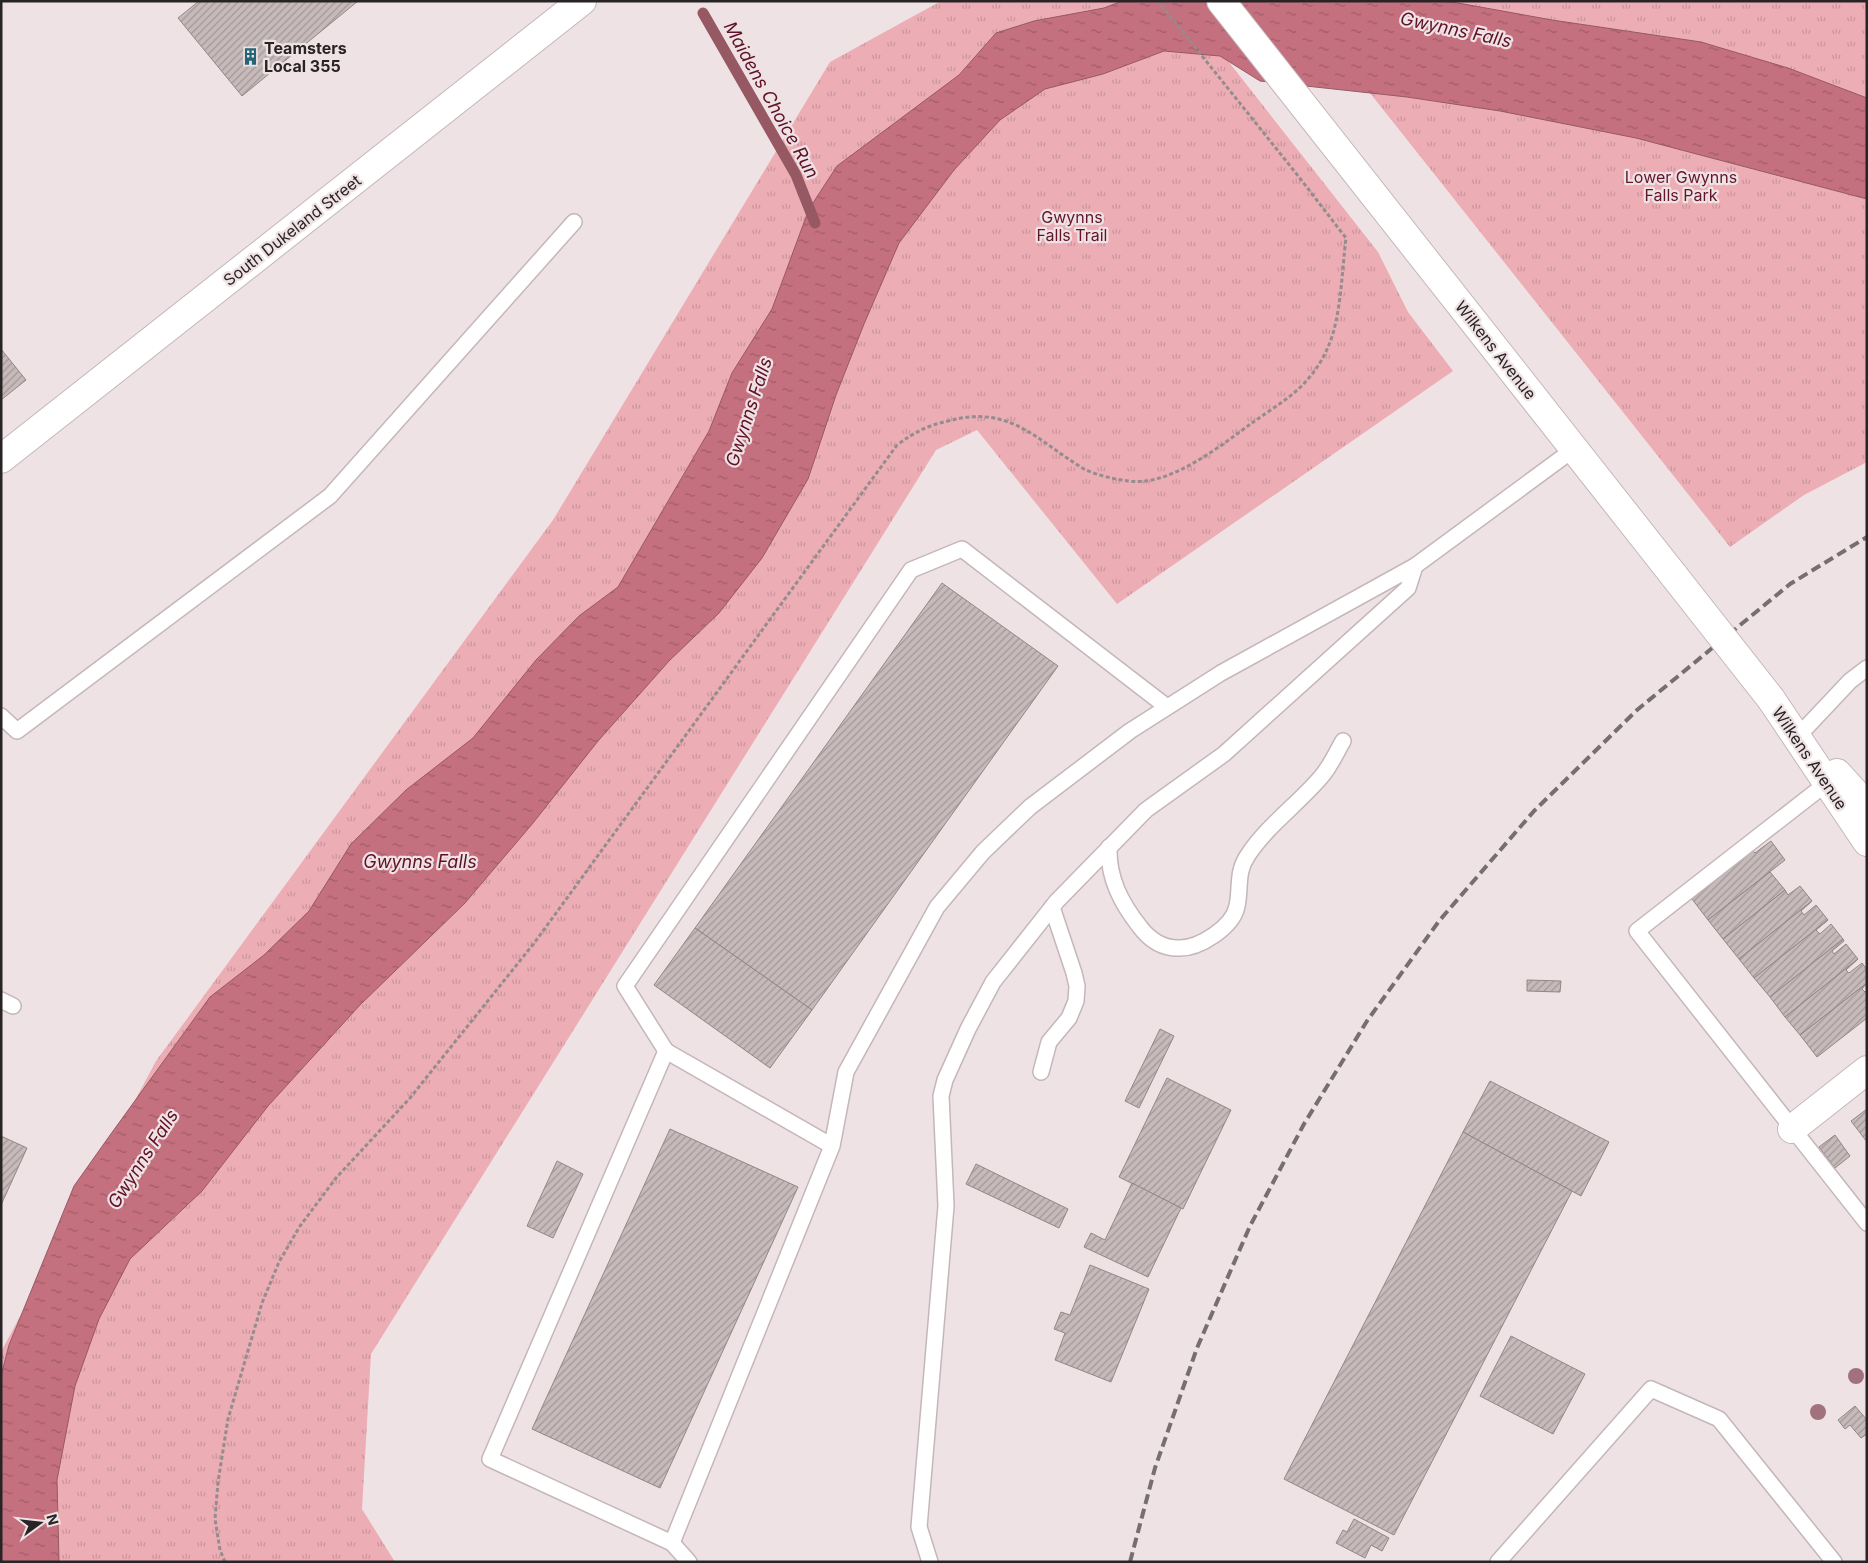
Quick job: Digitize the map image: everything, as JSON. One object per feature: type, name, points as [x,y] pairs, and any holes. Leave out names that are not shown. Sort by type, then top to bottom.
[{"type":"main road","name":"South Dukeland Street","points":[[1,459],[582,1]]},
{"type":"main road","name":"Wilkens Avenue","points":[[1221,1],[1771,700],[1867,806]]},
{"type":"main road","name":"Wilkens Avenue","points":[[1771,700],[1867,842]]},
{"type":"main road","points":[[1792,1129],[1867,1070]]},
{"type":"lane","points":[[1,716],[17,731],[330,496],[574,222]]},
{"type":"lane","points":[[672,1543],[832,1146],[846,1072],[937,907],[983,852],[1030,807],[1130,731],[1221,672],[1415,566],[1574,449]]},
{"type":"lane","points":[[832,1146],[666,1050],[625,986],[911,570],[962,549],[1167,707]]},
{"type":"lane","points":[[930,1562],[919,1527],[946,1206],[941,1096],[945,1080],[968,1029],[993,982],[1052,907],[1109,847],[1146,810],[1224,754],[1408,588],[1415,566]]},
{"type":"lane","points":[[1801,733],[1850,681],[1867,668]]},
{"type":"lane","points":[[1109,847],[1109,866],[1118,893],[1129,912],[1149,938],[1179,948],[1212,938],[1227,924],[1237,907],[1238,878],[1248,855],[1323,776],[1343,742]]},
{"type":"lane","points":[[1827,783],[1637,931],[1867,1223]]},
{"type":"lane","points":[[1040,1072],[1049,1042],[1069,1018],[1077,994],[1074,973],[1052,907]]},
{"type":"lane","points":[[666,1050],[490,1459],[672,1543],[689,1562]]},
{"type":"lane","points":[[1498,1562],[1651,1389],[1719,1419],[1834,1562]]},
{"type":"path","points":[[1158,1],[1346,238]]},
{"type":"green space","name":"Gwynns Falls Trail","points":[[941,1],[1181,1],[1378,252],[1408,312],[1453,371],[1117,604],[977,430],[936,450],[371,1354],[362,1509],[395,1562],[1,1562],[1,1352],[156,1061],[553,520],[830,62]]},
{"type":"green space","name":"Lower Gwynns Falls Park","points":[[1297,1],[1867,1],[1867,462],[1804,495],[1730,547]]},
{"type":"water","name":"Gwynns Falls","points":[[1122,1],[1438,1],[1701,42],[1788,68],[1867,98],[1867,199],[1636,138],[1500,111],[1407,97],[1260,81],[1220,56],[1164,51],[1103,74],[1045,89],[1000,120],[954,170],[899,243],[836,395],[808,479],[762,558],[719,613],[669,661],[598,741],[533,823],[465,903],[360,1005],[268,1106],[202,1191],[130,1259],[99,1319],[75,1386],[57,1480],[59,1562],[1,1562],[1,1376],[9,1345],[74,1186],[108,1138],[210,997],[264,955],[309,911],[351,844],[406,790],[473,738],[536,660],[579,616],[618,587],[709,431],[732,373],[772,309],[809,209],[837,166],[959,75],[996,33],[1034,21],[1104,8]]},
{"type":"building","name":"Teamsters Local 355","points":[[199,1],[358,1],[242,96],[178,18]]},
{"type":"building","points":[[1,349],[26,380],[1,400]]},
{"type":"building","points":[[942,583],[1058,666],[812,1010],[695,928]]},
{"type":"building","points":[[1771,841],[1785,860],[1708,920],[1692,899],[1753,851],[1755,853]]},
{"type":"building","points":[[1770,872],[1785,890],[1723,939],[1708,920]]},
{"type":"building","points":[[1800,886],[1812,901],[1739,959],[1723,939],[1785,890],[1788,895]]},
{"type":"building","points":[[1812,901],[1801,911],[1804,915],[1816,905],[1828,920],[1754,978],[1739,959]]},
{"type":"building","points":[[1828,920],[1816,930],[1820,934],[1831,924],[1843,939],[1770,997],[1754,978]]},
{"type":"building","points":[[695,928],[812,1010],[770,1068],[654,985]]},
{"type":"building","points":[[1843,939],[1844,941],[1832,951],[1834,954],[1846,944],[1858,959],[1785,1017],[1770,997]]},
{"type":"building","points":[[1858,959],[1846,970],[1849,973],[1862,963],[1867,970],[1867,983],[1800,1035],[1785,1017]]},
{"type":"building","points":[[1527,980],[1561,981],[1560,992],[1527,991]]},
{"type":"building","points":[[1867,983],[1862,989],[1865,992],[1867,990],[1867,1018],[1817,1057],[1800,1035]]},
{"type":"building","points":[[1160,1029],[1174,1036],[1139,1108],[1125,1101]]},
{"type":"building","points":[[1167,1078],[1231,1110],[1183,1209],[1119,1177]]},
{"type":"building","points":[[1490,1081],[1609,1142],[1581,1196],[1463,1132]]},
{"type":"building","points":[[1867,1109],[1867,1142],[1851,1121]]},
{"type":"building","points":[[670,1129],[798,1187],[660,1488],[532,1429]]},
{"type":"building","points":[[1463,1132],[1572,1191],[1394,1535],[1284,1479]]},
{"type":"building","points":[[1835,1135],[1850,1156],[1835,1168],[1819,1147]]},
{"type":"building","points":[[1,1136],[27,1148],[1,1205]]},
{"type":"building","points":[[557,1161],[583,1174],[553,1238],[527,1226]]},
{"type":"building","points":[[976,1164],[1068,1209],[1059,1228],[966,1184]]},
{"type":"building","points":[[1132,1183],[1181,1208],[1148,1277],[1084,1247],[1091,1233],[1105,1240]]},
{"type":"building","points":[[1090,1265],[1149,1289],[1111,1382],[1055,1360],[1065,1333],[1054,1329],[1061,1312],[1070,1315]]},
{"type":"building","points":[[1511,1336],[1585,1374],[1553,1434],[1480,1396]]},
{"type":"building","points":[[1855,1406],[1867,1420],[1867,1434],[1861,1438],[1850,1425],[1845,1429],[1838,1420]]},
{"type":"building","points":[[1354,1519],[1389,1538],[1382,1551],[1371,1545],[1365,1558],[1336,1543],[1343,1530],[1347,1532]]},
{"type":"waterway","name":"Maidens Choice Run","points":[[703,13],[796,175],[815,223]]},
{"type":"railway","points":[[1130,1562],[1155,1468],[1197,1348],[1250,1226],[1304,1124],[1367,1021],[1439,921],[1534,811],[1637,710],[1790,584],[1867,537]]},
{"type":"place","name":"Teamsters Local 355","points":[[250,57]]}]
